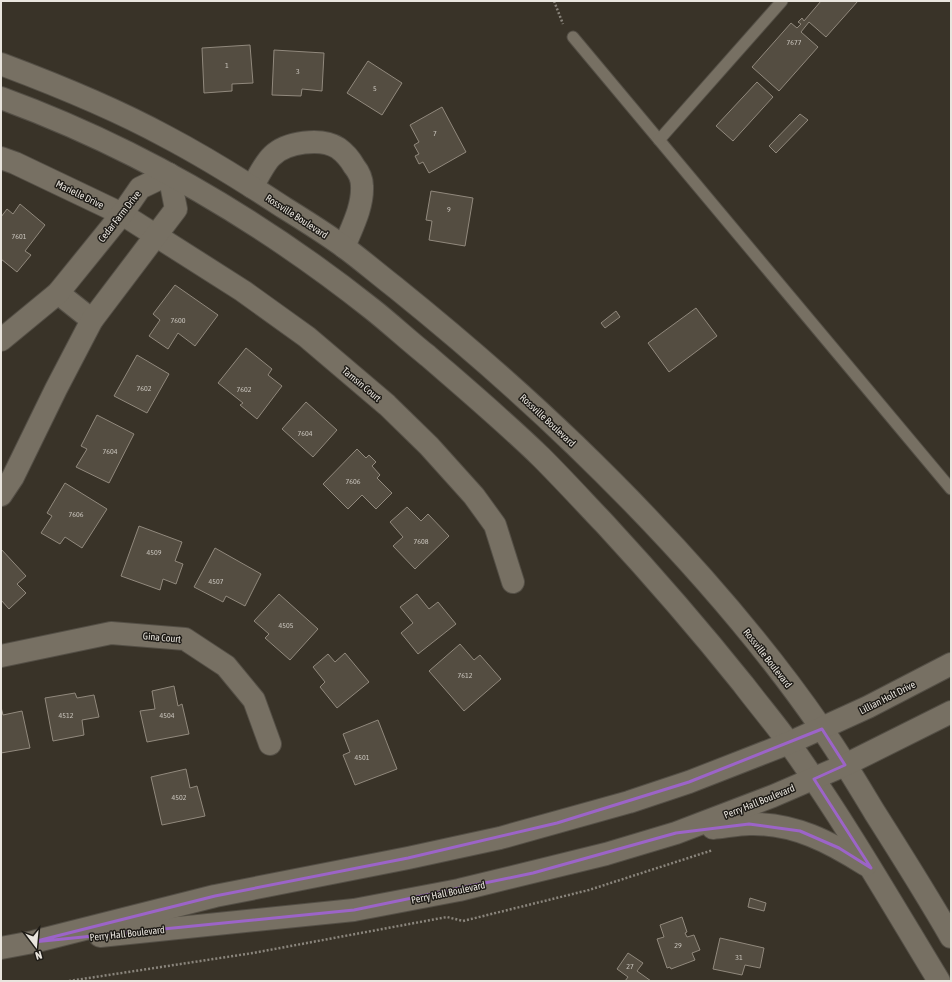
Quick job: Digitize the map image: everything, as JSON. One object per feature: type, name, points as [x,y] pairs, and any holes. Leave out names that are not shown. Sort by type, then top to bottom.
[{"type":"main road","name":"Rossville Boulevard","points":[[1,64],[82,96],[122,114],[200,155],[252,187],[344,247],[421,308],[485,362],[545,417],[633,503],[710,586],[776,667],[822,729],[924,891],[951,937]]},
{"type":"main road","points":[[1,98],[65,124],[169,174],[231,210],[318,268],[373,310],[508,425],[544,460],[679,605],[789,743],[814,779],[939,981]]},
{"type":"main road","points":[[252,187],[272,156],[287,147],[304,142],[321,142],[337,147],[348,157],[356,169],[362,184],[362,197],[344,247]]},
{"type":"main road","name":"Marielle Drive","points":[[1,158],[15,163],[122,214],[156,236]]},
{"type":"main road","points":[[1,494],[13,477],[92,320],[176,209],[169,174]]},
{"type":"main road","name":"Cedar Farm Drive","points":[[1,340],[58,293],[122,214],[140,188],[169,174]]},
{"type":"main road","name":"Tamsin Court","points":[[156,236],[243,290],[306,337],[387,405],[429,446],[474,496],[495,525],[513,582]]},
{"type":"main road","points":[[58,293],[92,320]]},
{"type":"main road","name":"Gina Court","points":[[1,656],[112,633],[185,639],[226,666],[254,700],[270,744]]},
{"type":"main road","name":"Lillian Holt Drive","points":[[822,729],[951,664]]},
{"type":"main road","points":[[845,765],[951,712]]},
{"type":"main road","name":"Perry Hall Boulevard","points":[[1,948],[33,942],[215,896],[416,856],[500,838],[550,825],[629,802],[689,782],[822,729]]},
{"type":"main road","name":"Perry Hall Boulevard","points":[[33,942],[354,910],[459,890],[606,854],[676,833],[735,811],[845,765]]},
{"type":"main road","points":[[676,833],[749,824],[766,824],[790,828],[822,839],[870,868]]},
{"type":"lane","points":[[659,140],[782,1]]},
{"type":"lane","points":[[573,37],[951,489]]},
{"type":"path","points":[[554,1],[561,22],[573,37]]},
{"type":"highlighted area","points":[[822,729],[845,765],[814,779],[871,868],[839,848],[800,831],[749,824],[676,833],[533,873],[354,910],[33,942],[215,896],[408,858],[557,823],[689,782]]},
{"type":"building","points":[[821,1],[858,1],[826,37],[809,22],[801,32],[818,47],[779,91],[752,67],[791,23],[797,28],[801,24],[798,22],[802,18],[804,21]]},
{"type":"building","points":[[250,45],[253,83],[232,84],[232,91],[204,93],[202,48]]},
{"type":"building","points":[[274,50],[324,53],[322,91],[302,89],[301,96],[272,95]]},
{"type":"building","points":[[368,61],[402,83],[382,115],[347,93]]},
{"type":"building","points":[[757,82],[773,97],[733,141],[716,126]]},
{"type":"building","points":[[442,107],[466,152],[429,173],[423,162],[419,164],[415,156],[419,154],[414,145],[419,142],[410,125]]},
{"type":"building","points":[[800,114],[808,120],[776,153],[769,146]]},
{"type":"building","points":[[431,191],[473,198],[465,246],[429,240],[432,221],[426,220]]},
{"type":"building","points":[[20,204],[45,225],[25,251],[31,255],[17,272],[1,259],[1,217],[7,209],[13,214]]},
{"type":"building","points":[[175,285],[218,315],[195,346],[178,333],[168,349],[149,336],[160,320],[153,314]]},
{"type":"building","points":[[696,308],[717,336],[669,372],[648,343]]},
{"type":"building","points":[[616,311],[620,317],[605,328],[601,323]]},
{"type":"building","points":[[246,348],[272,369],[268,375],[282,386],[257,419],[240,405],[243,403],[218,383]]},
{"type":"building","points":[[137,355],[169,374],[147,413],[114,396]]},
{"type":"building","points":[[306,402],[337,430],[313,457],[282,429]]},
{"type":"building","points":[[97,415],[134,434],[109,483],[76,467],[87,449],[81,446]]},
{"type":"building","points":[[357,449],[366,458],[369,455],[376,462],[372,466],[380,475],[377,478],[392,493],[376,509],[362,495],[348,509],[323,484]]},
{"type":"building","points":[[65,483],[107,509],[82,548],[65,537],[60,544],[41,533],[52,516],[47,513]]},
{"type":"building","points":[[407,507],[421,521],[428,514],[449,536],[415,569],[393,546],[403,537],[390,522]]},
{"type":"building","points":[[139,526],[182,542],[175,561],[183,564],[176,584],[163,579],[160,590],[121,576]]},
{"type":"building","points":[[215,548],[261,574],[245,606],[226,596],[223,602],[194,587]]},
{"type":"building","points":[[1,549],[26,576],[17,584],[26,593],[9,609],[1,600]]},
{"type":"building","points":[[279,594],[318,629],[290,660],[265,638],[269,634],[254,621]]},
{"type":"building","points":[[417,594],[429,609],[438,602],[456,624],[418,654],[401,633],[413,623],[400,607]]},
{"type":"building","points":[[460,644],[474,660],[480,655],[501,679],[464,711],[429,671]]},
{"type":"building","points":[[345,653],[369,682],[337,708],[320,687],[325,682],[313,667],[328,654],[335,662]]},
{"type":"building","points":[[174,686],[178,706],[182,704],[189,734],[147,742],[140,711],[155,709],[152,691]]},
{"type":"building","points":[[75,693],[77,698],[94,695],[99,717],[82,720],[84,735],[53,741],[45,698]]},
{"type":"building","points":[[1,707],[3,715],[22,711],[30,748],[1,753]]},
{"type":"building","points":[[378,720],[397,769],[355,785],[343,755],[350,752],[343,734]]},
{"type":"building","points":[[186,769],[190,788],[197,786],[205,816],[162,825],[151,777]]},
{"type":"building","points":[[750,898],[766,903],[764,911],[748,907]]},
{"type":"building","points":[[682,917],[687,932],[685,933],[687,937],[694,935],[700,950],[692,953],[695,960],[671,969],[670,967],[667,968],[657,939],[664,937],[660,925]]},
{"type":"building","points":[[720,938],[764,948],[760,968],[745,965],[742,975],[713,969]]},
{"type":"building","points":[[628,953],[643,963],[637,971],[651,981],[625,981],[628,977],[617,969]]}]
